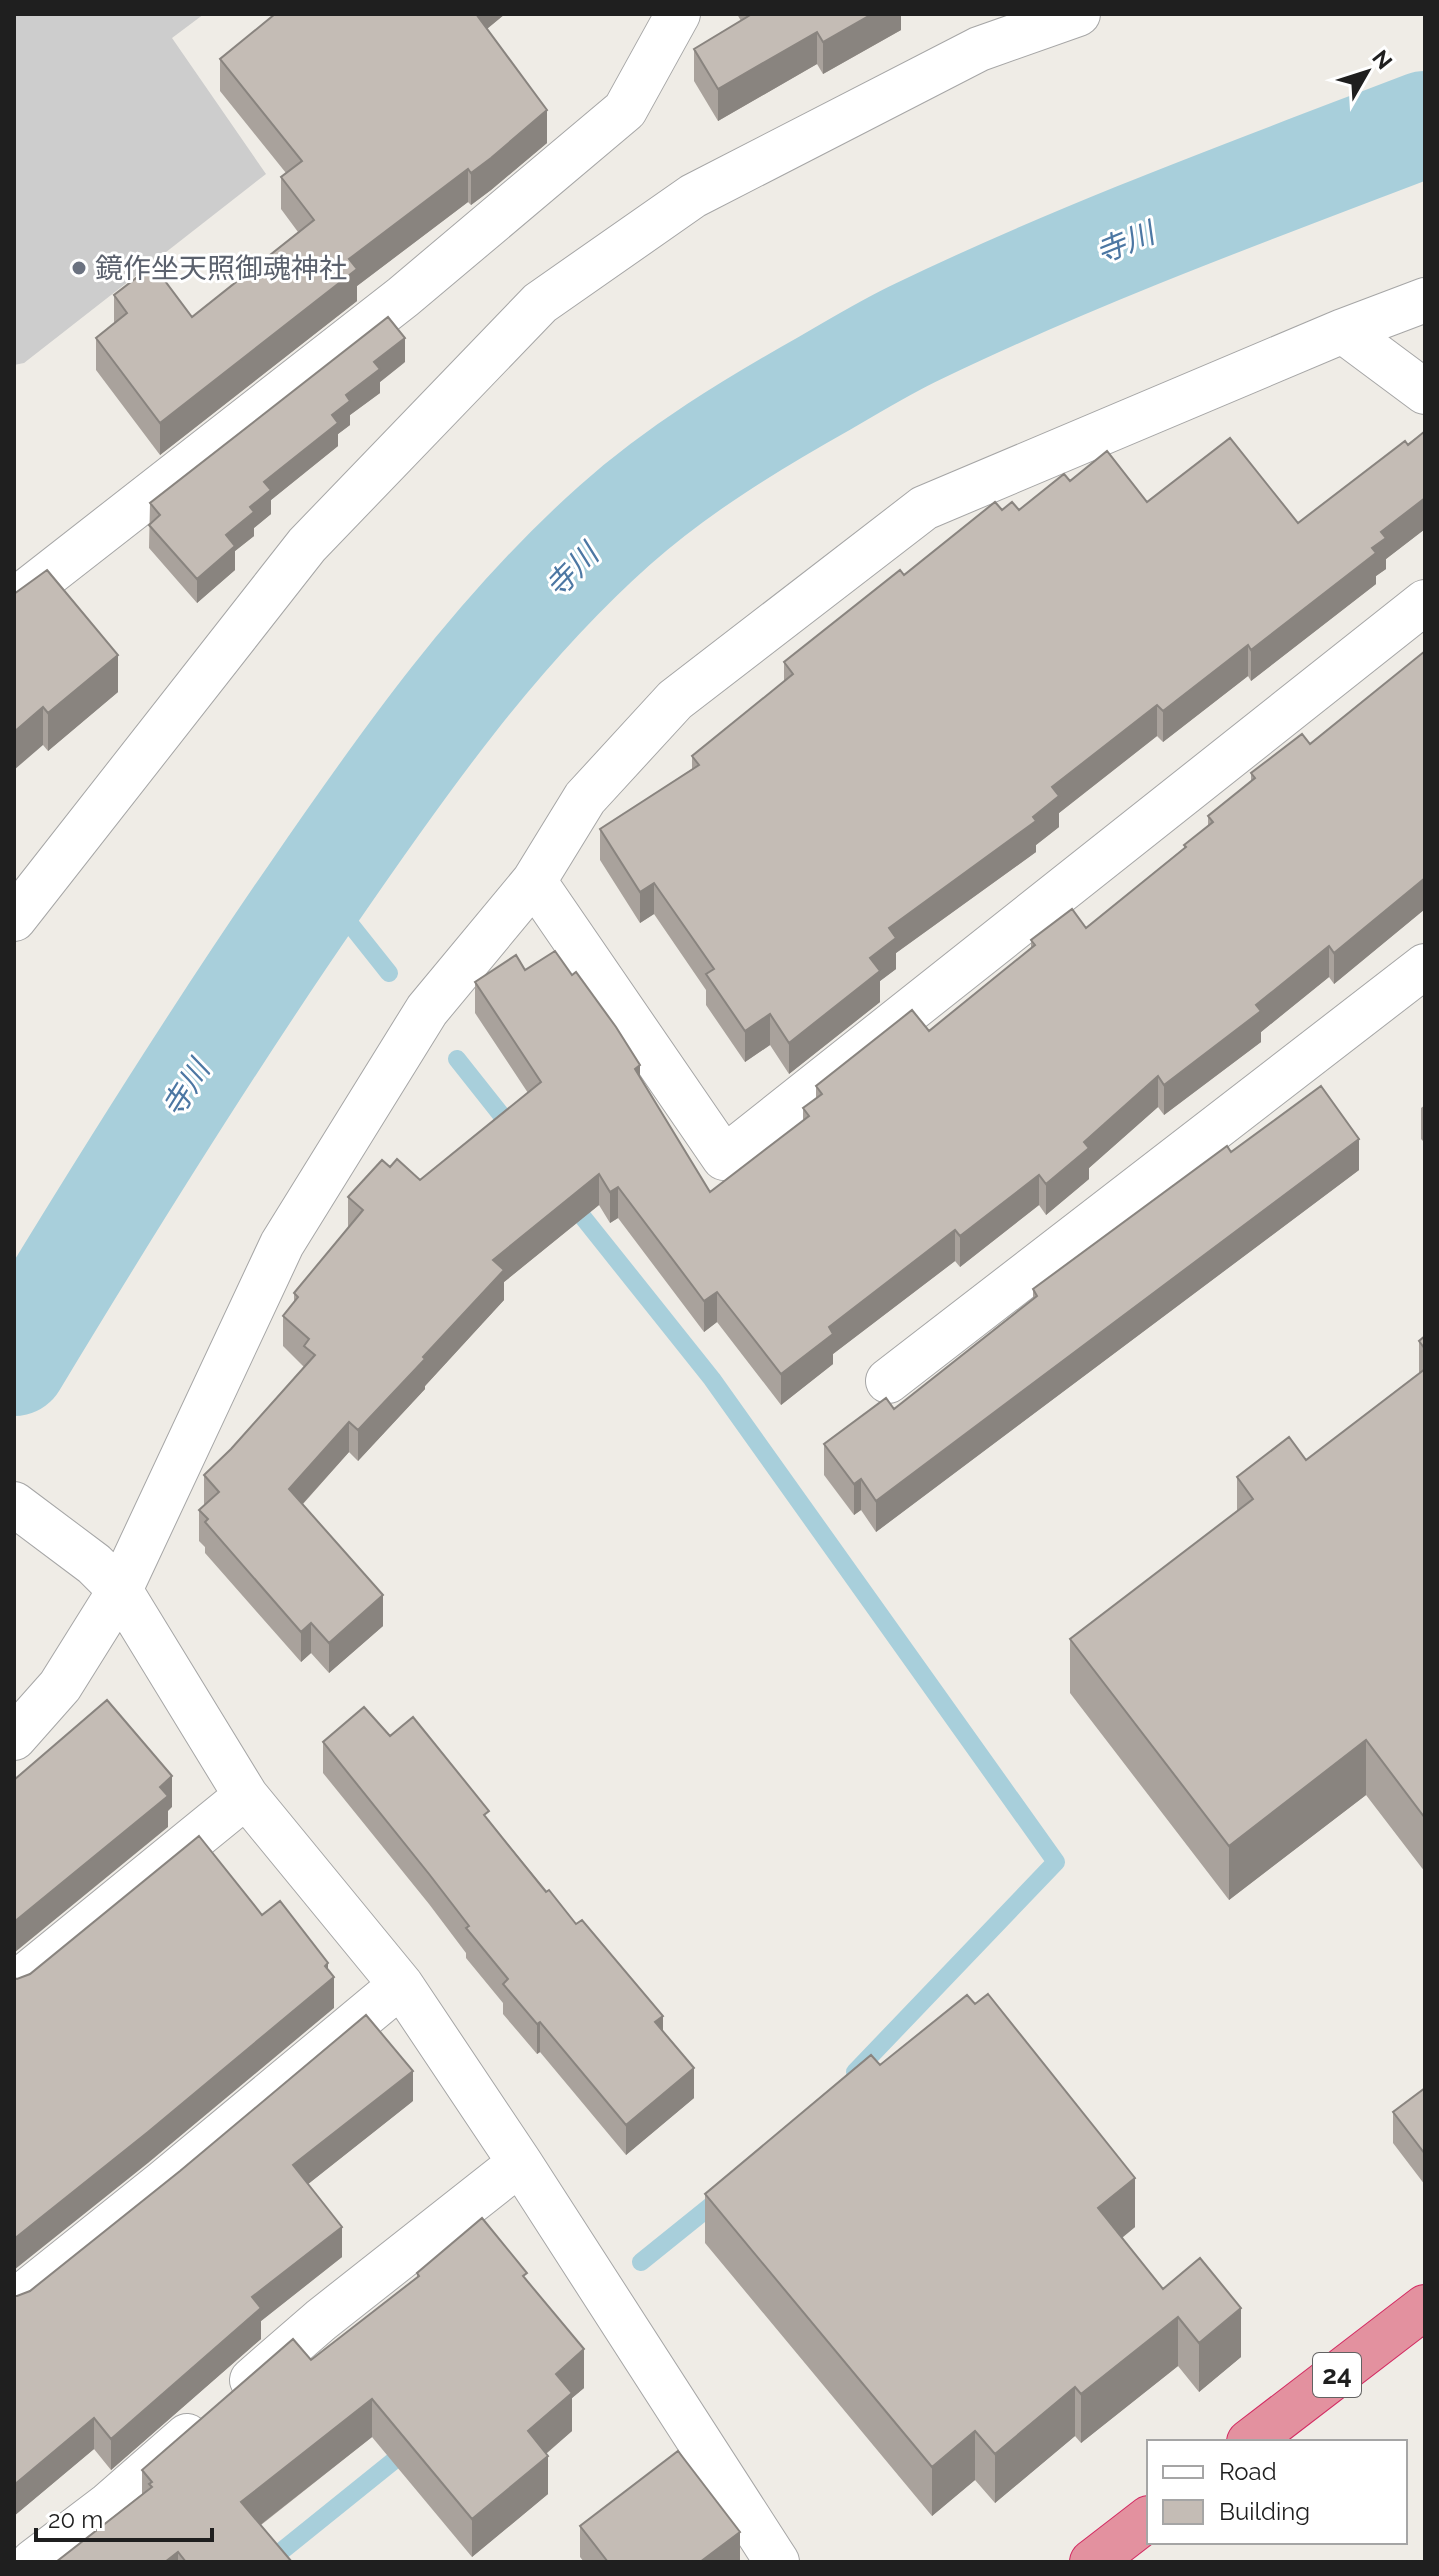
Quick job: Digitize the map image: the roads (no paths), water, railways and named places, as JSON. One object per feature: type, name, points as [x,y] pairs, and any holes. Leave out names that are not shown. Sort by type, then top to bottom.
[{"type":"highway","name":"24","points":[[1252,2440],[1425,2307]]},
{"type":"highway","points":[[1092,2562],[1147,2520]]},
{"type":"street","points":[[14,601],[403,297],[625,110],[678,14]]},
{"type":"street","points":[[14,919],[307,545],[540,303],[693,196],[979,49],[1078,14]]},
{"type":"street","points":[[14,1738],[60,1686],[107,1577],[282,1244],[427,1010],[534,881],[585,798],[675,700],[924,508],[1343,331],[1425,300]]},
{"type":"street","points":[[1343,331],[1425,392]]},
{"type":"street","points":[[534,881],[724,1158],[1425,602]]},
{"type":"street","points":[[888,1381],[1425,966]]},
{"type":"street","points":[[14,1504],[107,1577],[246,1796],[401,1985],[520,2163],[777,2562]]},
{"type":"street","points":[[14,1985],[246,1796]]},
{"type":"street","points":[[14,2302],[401,1985]]},
{"type":"street","points":[[33,2562],[108,2505],[321,2320],[520,2163]]},
{"type":"waterway","name":"寺川","points":[[14,1363],[198,1067],[381,796],[491,654],[530,609],[615,525],[716,448],[907,337],[1106,248],[1425,124]]},
{"type":"waterway","points":[[319,885],[389,973]]},
{"type":"waterway","points":[[457,1059],[514,1131]]},
{"type":"waterway","points":[[570,1201],[712,1379],[1056,1862],[855,2072]]},
{"type":"waterway","points":[[641,2262],[723,2196]]},
{"type":"waterway","points":[[268,2562],[412,2446]]},
{"type":"place","name":"鏡作坐天照御魂神社","points":[[79,268]]}]
